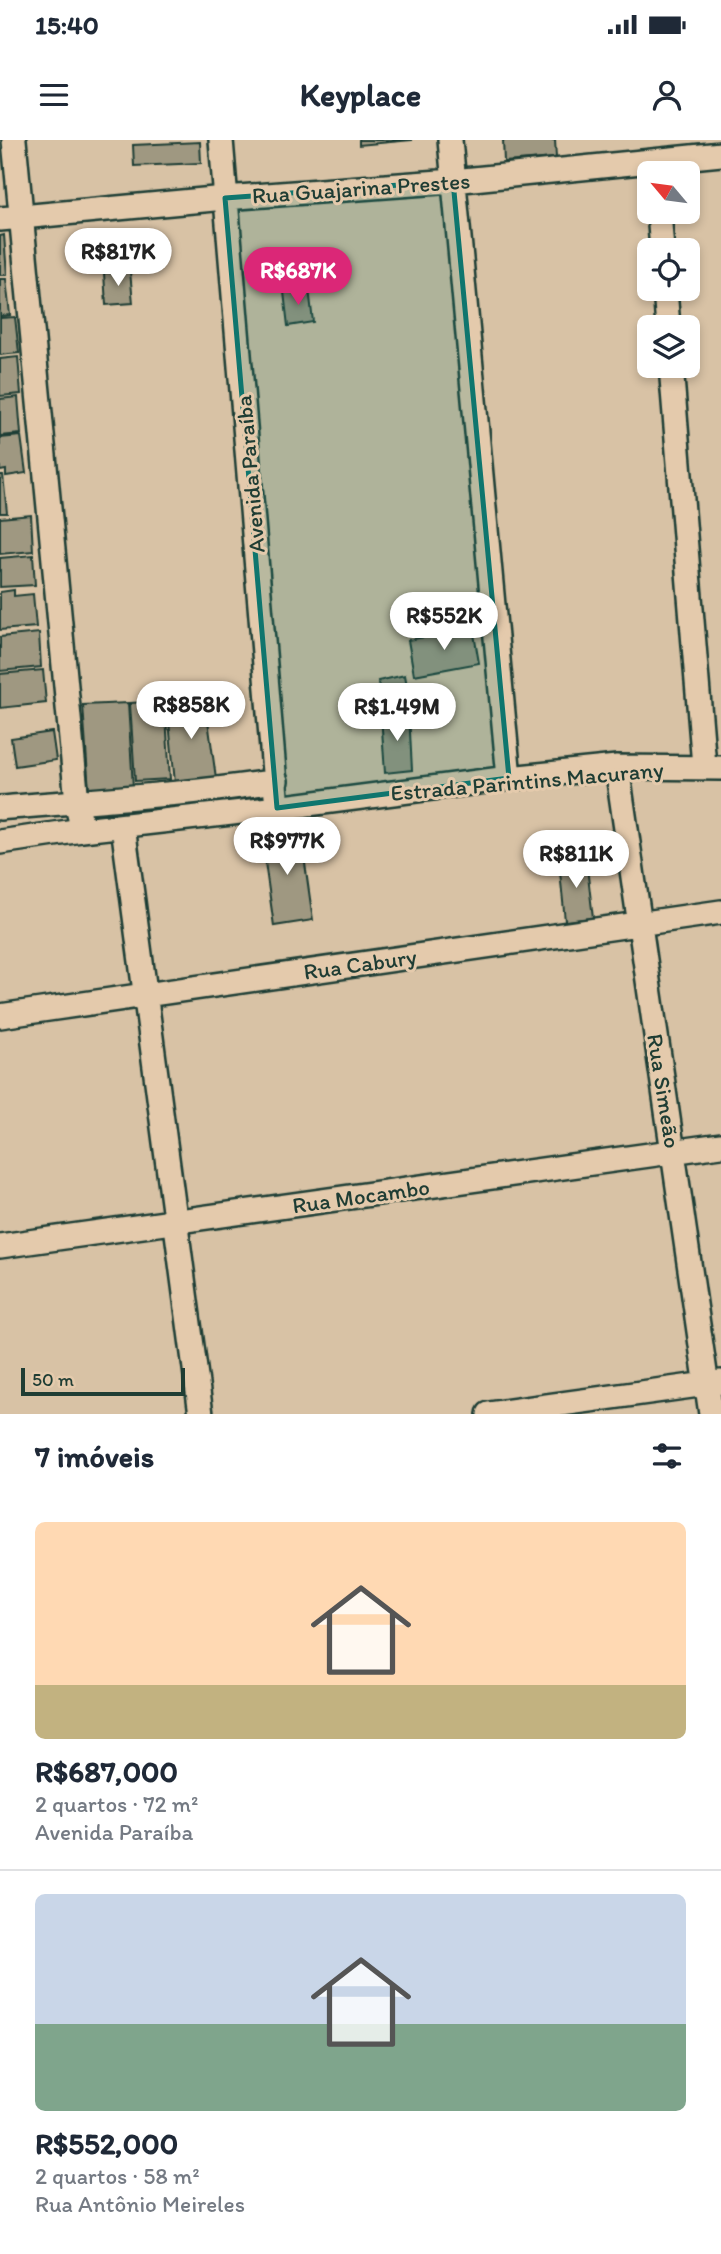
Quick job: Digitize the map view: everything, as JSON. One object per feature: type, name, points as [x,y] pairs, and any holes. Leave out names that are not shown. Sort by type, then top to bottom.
[{"type":"street","points":[[14,140],[10,218],[82,830]]},
{"type":"street","name":"Avenida Paraíba","points":[[221,140],[277,808]]},
{"type":"street","points":[[450,140],[509,778]]},
{"type":"street","name":"Rua Guajarina Prestes","points":[[10,218],[453,181],[654,158],[721,154]]},
{"type":"street","points":[[672,378],[713,767]]},
{"type":"street","name":"Estrada Parintins Macurany","points":[[0,842],[509,778],[617,767],[713,767]]},
{"type":"street","name":"Rua Simeão","points":[[617,767],[673,1152],[714,1383],[711,1414]]},
{"type":"street","points":[[0,808],[230,788],[276,781]]},
{"type":"street","points":[[123,826],[201,1414]]},
{"type":"street","name":"Rua Cabury","points":[[0,1016],[721,912]]},
{"type":"street","name":"Rua Mocambo","points":[[0,1246],[721,1145]]},
{"type":"street","points":[[488,1414],[714,1383]]},
{"type":"highlighted area","points":[[453,181],[509,778],[277,808],[225,198]]},
{"type":"building","points":[[359,140],[412,140],[359,145]]},
{"type":"building","points":[[503,140],[555,140],[556,158],[504,162]]},
{"type":"building","points":[[200,142],[201,163],[134,166],[133,145]]},
{"type":"building","points":[[4,235],[7,275],[0,275],[0,236]]},
{"type":"building","points":[[130,271],[133,303],[106,305],[104,273]]},
{"type":"building","points":[[0,279],[6,279],[10,315],[0,316]]},
{"type":"building","points":[[309,289],[313,322],[288,326],[284,292]]},
{"type":"building","points":[[15,317],[19,353],[0,355],[0,318]]},
{"type":"building","points":[[18,357],[21,394],[0,396],[0,359]]},
{"type":"building","points":[[18,397],[21,434],[0,436],[0,399]]},
{"type":"building","points":[[21,436],[26,473],[6,476],[6,470],[0,471],[0,438]]},
{"type":"building","points":[[0,475],[3,475],[7,513],[0,513]]},
{"type":"building","points":[[31,515],[33,551],[0,554],[0,518]]},
{"type":"building","points":[[33,555],[35,585],[0,587],[0,558]]},
{"type":"building","points":[[14,590],[14,596],[33,594],[36,627],[0,630],[0,592]]},
{"type":"building","points":[[473,628],[479,663],[414,675],[408,640]]},
{"type":"building","points":[[39,633],[41,667],[0,671],[0,637]]},
{"type":"building","points":[[43,670],[46,703],[0,708],[0,674]]},
{"type":"building","points":[[405,675],[410,703],[383,708],[378,681]]},
{"type":"building","points":[[205,699],[216,778],[175,783],[167,701]]},
{"type":"building","points":[[165,701],[170,779],[135,781],[130,703]]},
{"type":"building","points":[[128,703],[133,788],[89,791],[83,705]]},
{"type":"building","points":[[409,713],[412,770],[385,773],[381,715]]},
{"type":"building","points":[[52,732],[56,760],[15,766],[11,738]]},
{"type":"building","points":[[300,828],[313,920],[274,926],[261,834]]},
{"type":"building","points":[[586,859],[593,918],[565,921],[559,862]]}]
